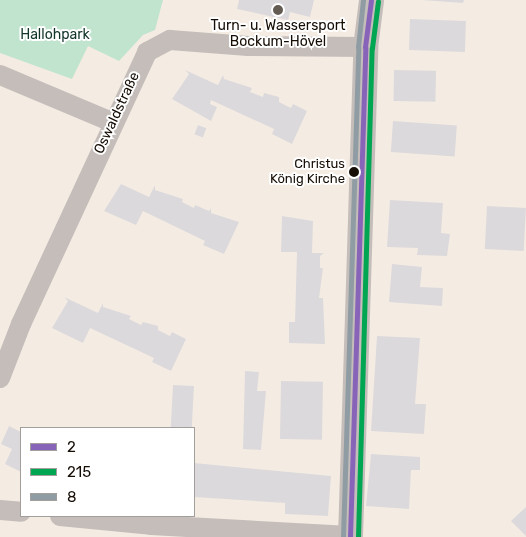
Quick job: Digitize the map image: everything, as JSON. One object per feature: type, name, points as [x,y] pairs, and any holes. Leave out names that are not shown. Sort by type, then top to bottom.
[{"type":"street","points":[[70,517],[151,525],[350,536],[365,47],[371,0]]},
{"type":"street","name":"Oswaldstraße","points":[[0,378],[112,122],[147,52],[156,44],[170,40],[248,46],[365,47]]},
{"type":"street","points":[[0,75],[112,122]]},
{"type":"street","points":[[0,510],[20,512]]},
{"type":"green space","name":"Hallohpark","points":[[0,0],[163,0],[155,30],[143,35],[119,61],[88,46],[72,79],[0,53]]},
{"type":"building","name":"Turn- u. Wassersport Bockum-Hövel","points":[[239,0],[314,0],[310,17],[290,12],[288,20],[237,9]]},
{"type":"building","points":[[422,0],[464,0],[463,3]]},
{"type":"building","points":[[410,19],[466,21],[465,52],[409,50]]},
{"type":"building","points":[[185,70],[218,85],[223,75],[224,79],[252,88],[250,92],[263,97],[264,93],[279,97],[279,102],[291,108],[293,104],[307,111],[292,144],[272,134],[274,129],[211,100],[210,104],[217,107],[211,121],[172,99],[189,74]]},
{"type":"building","points":[[394,70],[436,71],[435,102],[393,101]]},
{"type":"building","points":[[393,121],[457,125],[455,156],[391,152]]},
{"type":"building","points":[[198,125],[206,128],[203,138],[194,134]]},
{"type":"building","points":[[121,184],[149,197],[155,185],[155,190],[183,199],[182,202],[194,208],[195,205],[209,211],[211,208],[211,213],[239,222],[224,254],[203,245],[205,241],[143,211],[136,225],[104,211]]},
{"type":"building","points":[[390,200],[443,203],[441,233],[450,234],[447,256],[417,255],[418,248],[387,247]]},
{"type":"building","points":[[487,206],[526,208],[524,251],[485,249]]},
{"type":"building","points":[[282,216],[313,221],[312,253],[324,253],[320,256],[320,268],[323,268],[319,298],[323,298],[325,344],[289,343],[289,322],[295,322],[297,252],[281,252]]},
{"type":"building","points":[[392,264],[422,267],[420,287],[443,288],[442,306],[389,302]]},
{"type":"building","points":[[64,297],[98,313],[103,303],[103,307],[131,316],[129,319],[141,325],[143,322],[158,326],[158,330],[170,336],[172,332],[186,339],[171,371],[152,362],[154,358],[90,328],[83,343],[52,328],[68,301]]},
{"type":"building","points":[[377,336],[420,338],[415,404],[426,404],[424,434],[371,431]]},
{"type":"building","points":[[245,371],[259,372],[257,391],[266,391],[261,450],[243,449]]},
{"type":"building","points":[[281,381],[323,382],[322,440],[280,439]]},
{"type":"building","points":[[173,385],[194,386],[192,427],[171,427]]},
{"type":"building","points":[[9,426],[20,432],[20,472],[5,464],[12,449],[1,444]]},
{"type":"building","points":[[371,454],[420,457],[420,470],[411,470],[409,509],[366,506]]},
{"type":"building","points":[[195,463],[331,476],[328,516],[285,514],[285,503],[195,497]]},
{"type":"building","points":[[526,507],[526,536],[511,521]]},
{"type":"transit line","name":"8","points":[[343,537],[358,47],[363,0]]},
{"type":"transit line","name":"2","points":[[350,537],[365,47],[371,0]]},
{"type":"transit line","name":"215","points":[[358,537],[372,48],[378,1]]},
{"type":"place","name":"Turn- u. Wassersport Bockum-Hövel","points":[[278,10]]},
{"type":"place","name":"Christus König Kirche","points":[[354,172]]}]
